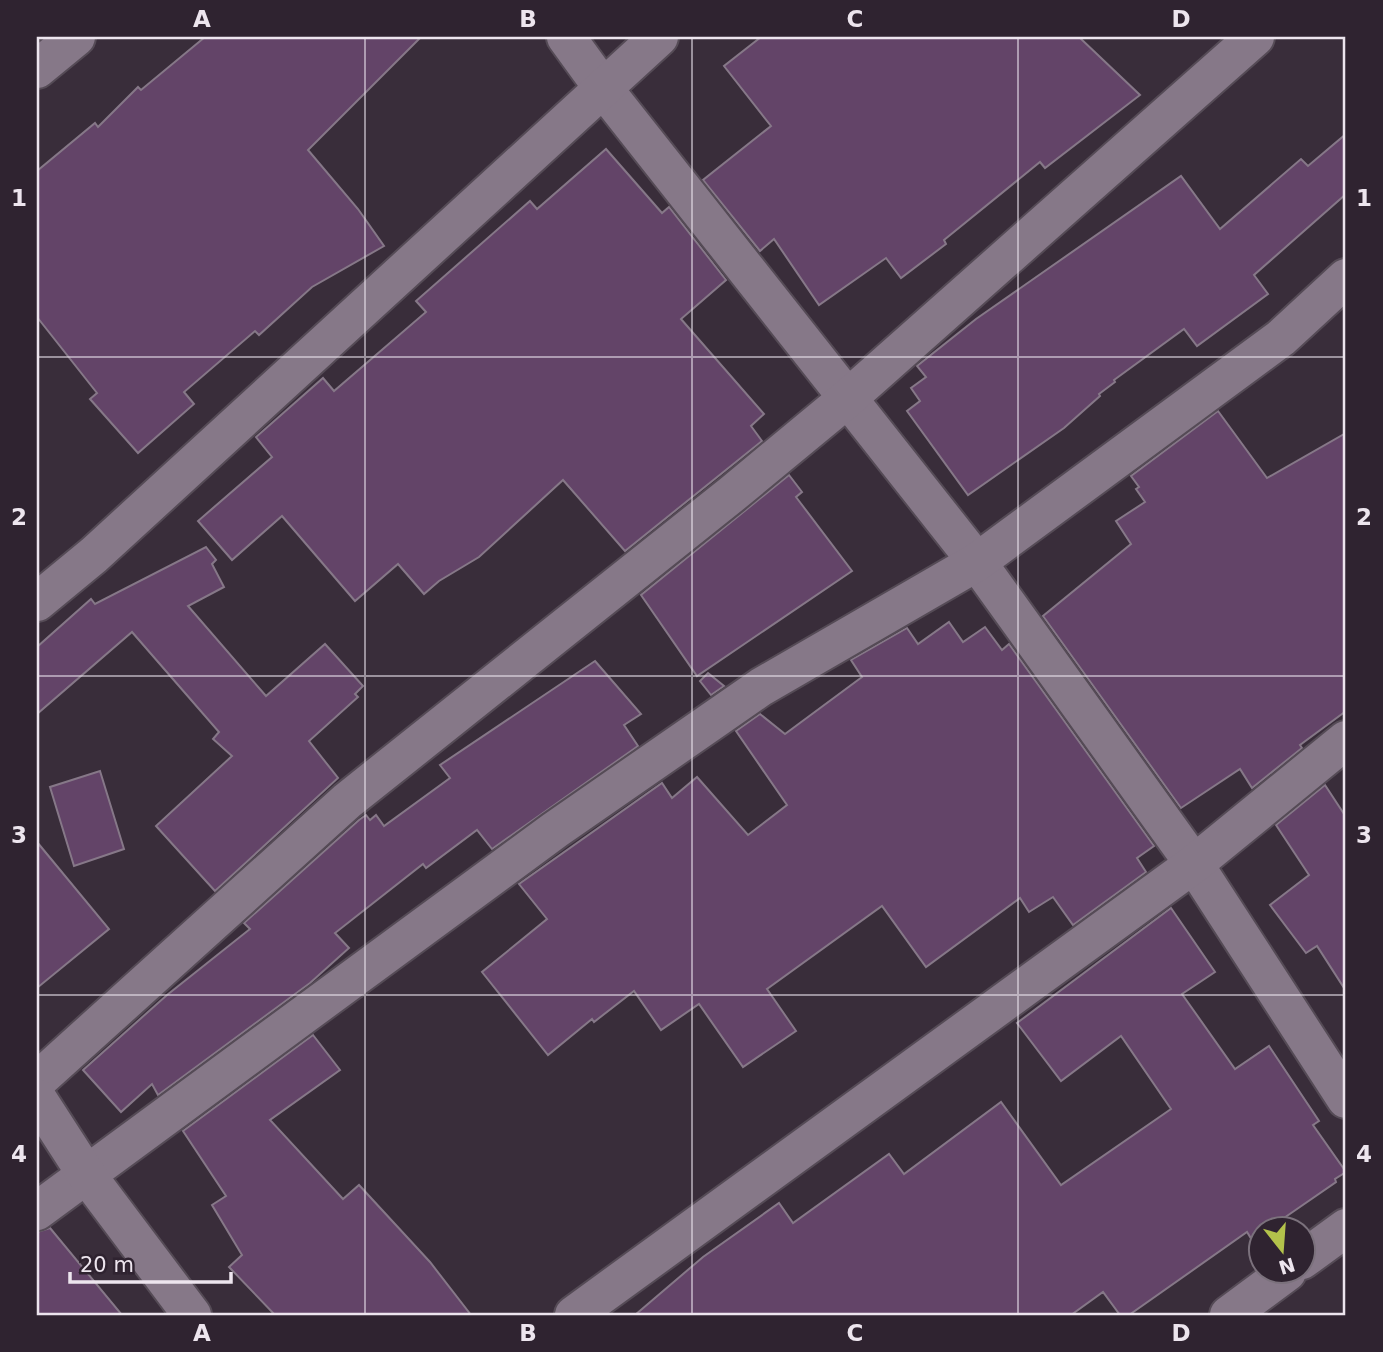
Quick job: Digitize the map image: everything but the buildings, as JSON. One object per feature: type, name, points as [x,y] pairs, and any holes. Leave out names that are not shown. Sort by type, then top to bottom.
[{"type":"street","points":[[37,69],[76,37]]},
{"type":"street","points":[[566,37],[603,88],[977,562],[1194,863],[1346,1099]]},
{"type":"street","points":[[37,603],[94,555],[659,37]]},
{"type":"street","points":[[37,1081],[347,801],[848,398],[1255,37]]},
{"type":"street","points":[[37,1211],[555,830],[761,687],[977,562],[1280,338],[1346,278]]},
{"type":"street","points":[[574,1315],[1194,863],[1346,740]]},
{"type":"street","points":[[37,1098],[86,1174],[192,1315]]},
{"type":"street","points":[[1316,1250],[1346,1228]]},
{"type":"street","points":[[1228,1315],[1268,1286]]}]
